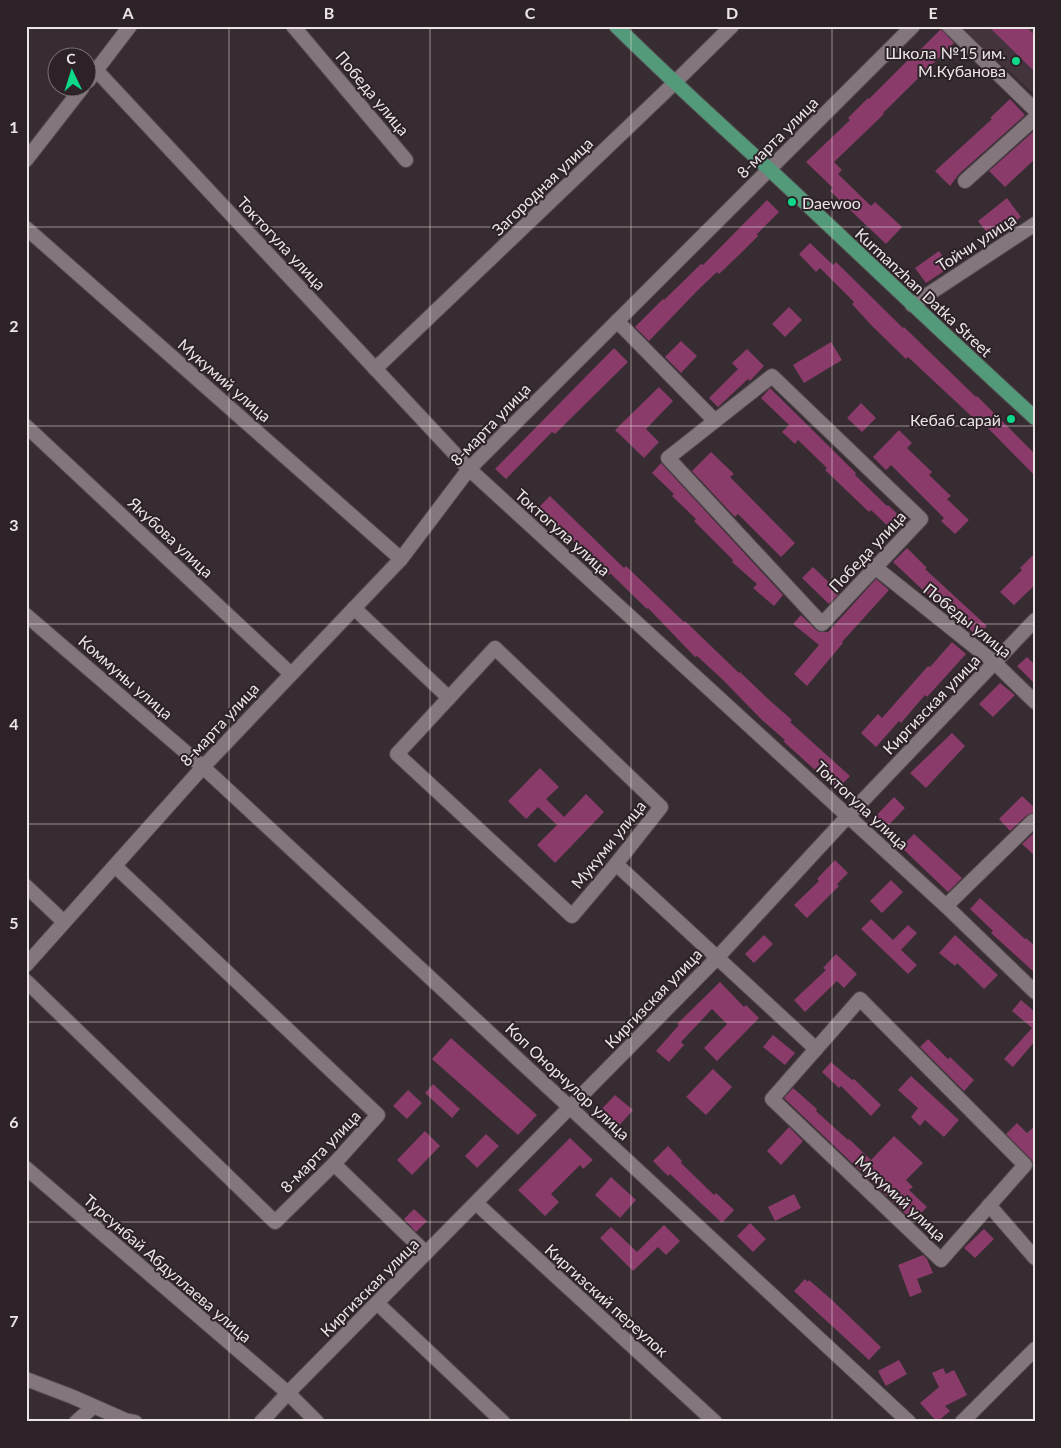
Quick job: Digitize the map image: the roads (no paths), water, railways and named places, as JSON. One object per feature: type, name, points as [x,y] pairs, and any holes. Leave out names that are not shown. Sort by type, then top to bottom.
[{"type":"main road","name":"Kurmanzhan Datka Street","points":[[616,26],[674,84],[769,169],[912,305],[1035,418]]},
{"type":"street","points":[[98,67],[130,26]]},
{"type":"street","name":"Победа улица","points":[[293,26],[406,160]]},
{"type":"street","name":"Загородная улица","points":[[375,369],[674,84],[732,26]]},
{"type":"street","name":"8-марта улица","points":[[26,965],[203,767],[401,559],[469,469],[913,26]]},
{"type":"street","points":[[948,26],[1035,110]]},
{"type":"street","name":"Токтогула улица","points":[[98,81],[469,469],[946,906],[1035,992]]},
{"type":"street","points":[[26,160],[74,98]]},
{"type":"street","points":[[965,180],[1035,118]]},
{"type":"street","name":"Тойчи улица","points":[[912,305],[1035,224]]},
{"type":"street","name":"Мукумий улица","points":[[26,228],[401,559]]},
{"type":"street","points":[[617,321],[716,421]]},
{"type":"street","name":"Победа улица","points":[[772,376],[921,519],[876,568],[822,624],[668,458],[772,376]]},
{"type":"street","name":"Якубова улица","points":[[26,426],[291,674]]},
{"type":"street","name":"Победы улица","points":[[876,568],[995,663],[1035,702]]},
{"type":"street","points":[[354,608],[448,698]]},
{"type":"street","name":"Коммуны улица","points":[[26,615],[203,767]]},
{"type":"street","name":"Киргизская улица","points":[[261,1422],[716,959],[848,816],[1035,620]]},
{"type":"street","name":"Мукуми улица","points":[[495,648],[661,807],[572,916],[397,754],[448,698],[495,648]]},
{"type":"street","name":"Коп Онорчулор улица","points":[[203,767],[909,1422]]},
{"type":"street","points":[[946,906],[1033,821],[1035,823]]},
{"type":"street","points":[[616,864],[816,1050]]},
{"type":"street","name":"8-марта улица","points":[[26,981],[275,1222],[334,1164],[378,1115],[115,866]]},
{"type":"street","points":[[26,886],[64,922]]},
{"type":"street","name":"Мукумий улица","points":[[860,999],[1024,1165],[989,1205],[941,1260],[772,1099],[860,999]]},
{"type":"street","points":[[334,1164],[426,1253]]},
{"type":"street","name":"Турсунбай Абдуллаева улица","points":[[26,1168],[288,1393],[317,1422]]},
{"type":"street","name":"Киргизский переулок","points":[[476,1203],[715,1422]]},
{"type":"street","points":[[989,1205],[1035,1258]]},
{"type":"street","points":[[377,1303],[503,1422]]},
{"type":"street","points":[[962,1422],[1035,1349]]},
{"type":"street","points":[[26,1379],[134,1422]]},
{"type":"street","points":[[76,1422],[93,1407]]},
{"type":"place","name":"Школа №15 им. М.Кубанова","points":[[1016,61]]},
{"type":"place","name":"Daewoo","points":[[792,202]]},
{"type":"place","name":"Кебаб сарай","points":[[1011,419]]}]
